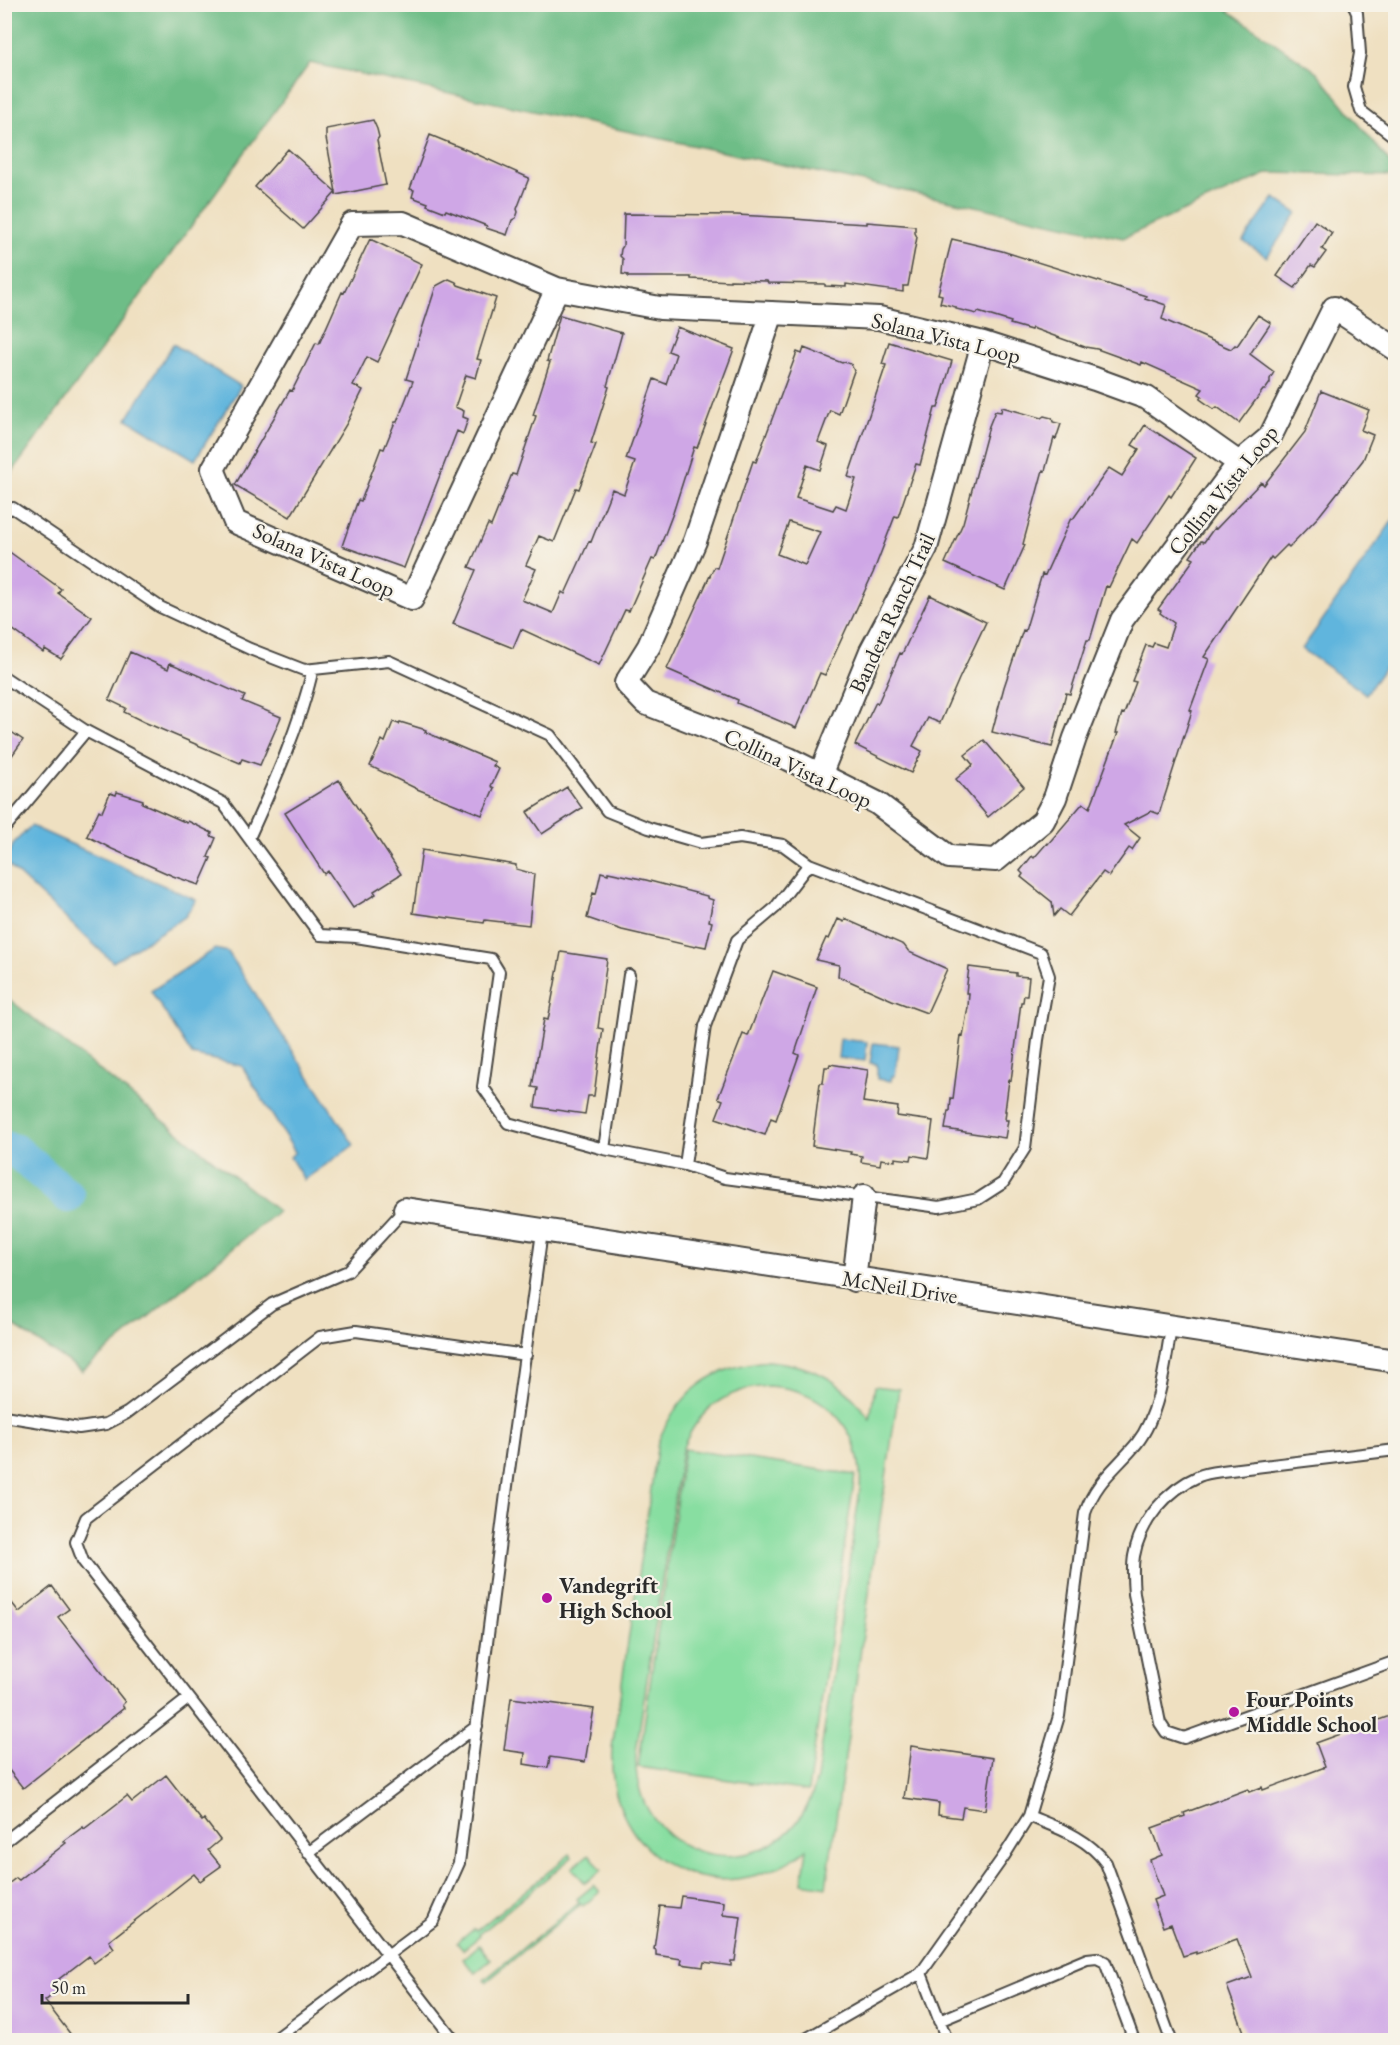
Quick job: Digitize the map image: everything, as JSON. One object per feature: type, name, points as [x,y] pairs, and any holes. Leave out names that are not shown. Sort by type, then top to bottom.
[{"type":"street","name":"Solana Vista Loop","points":[[556,289],[412,599],[235,522],[213,469],[352,224],[403,224],[556,289],[660,308],[879,318],[983,343],[1147,398],[1239,463]]},
{"type":"street","name":"Collina Vista Loop","points":[[772,313],[695,541],[649,646],[626,683],[645,703],[789,759],[877,803],[949,857],[996,860],[1043,821],[1055,798],[1075,738],[1122,620],[1239,463],[1269,437],[1334,308],[1395,349]]},
{"type":"street","name":"Bandera Ranch Trail","points":[[820,775],[871,651],[926,548],[983,343]]},
{"type":"street","points":[[854,1280],[864,1196]]},
{"type":"street","name":"McNeil Drive","points":[[405,1209],[854,1280],[1395,1361]]},
{"type":"lane","points":[[1353,4],[1357,13],[1360,53],[1354,87],[1361,111],[1395,138]]},
{"type":"lane","points":[[4,510],[13,508],[160,607],[250,649],[304,670],[389,661],[550,735],[607,811],[649,828],[701,843],[740,838],[783,844],[809,864],[1041,953],[1049,976],[1038,1040],[1026,1148],[1003,1183],[978,1199],[939,1207],[725,1178],[685,1165],[604,1149],[508,1123],[483,1088],[499,972],[491,959],[356,937],[320,935],[223,803],[86,731],[4,677]]},
{"type":"lane","points":[[249,838],[304,708],[313,669]]},
{"type":"lane","points":[[4,829],[86,731]]},
{"type":"lane","points":[[685,1165],[705,1026],[737,940],[775,908],[809,864]]},
{"type":"lane","points":[[604,1149],[628,975]]},
{"type":"lane","points":[[5,1420],[80,1428],[106,1424],[127,1413],[272,1304],[348,1271],[405,1209]]},
{"type":"lane","points":[[274,2040],[433,1921],[459,1863],[542,1232]]},
{"type":"lane","points":[[804,2040],[921,1973],[1004,1856],[1029,1816],[1059,1716],[1085,1513],[1091,1496],[1103,1479],[1138,1442],[1153,1413],[1171,1328]]},
{"type":"lane","points":[[454,2040],[83,1562],[76,1542],[86,1518],[320,1337],[356,1332],[526,1355]]},
{"type":"lane","points":[[1395,1450],[1222,1471],[1200,1476],[1178,1488],[1159,1505],[1148,1520],[1138,1541],[1133,1576],[1134,1594],[1160,1723],[1166,1732],[1184,1738],[1395,1661]]},
{"type":"lane","points":[[4,1842],[189,1698]]},
{"type":"lane","points":[[308,1853],[477,1726]]},
{"type":"lane","points":[[1029,1816],[1087,1842],[1099,1852],[1106,1863],[1171,2040]]},
{"type":"lane","points":[[939,2021],[1087,1959],[1097,1958],[1105,1962],[1134,2040]]},
{"type":"lane","points":[[921,1973],[947,2040]]},
{"type":"green space","points":[[5,4],[1220,5],[1317,72],[1395,169],[1395,176],[1269,173],[1123,238],[310,63],[5,482]]},
{"type":"green space","points":[[5,996],[278,1211],[82,1371],[5,1320]]},
{"type":"green space","points":[[768,1361],[800,1366],[814,1371],[849,1394],[870,1419],[875,1386],[899,1389],[826,1887],[802,1883],[807,1849],[773,1869],[738,1879],[704,1878],[674,1868],[647,1849],[627,1822],[615,1788],[612,1748],[658,1442],[676,1409],[700,1384],[715,1375],[748,1364]],"holes":[[[768,1386],[808,1395],[838,1417],[856,1449],[860,1469],[860,1490],[817,1778],[801,1816],[777,1841],[746,1854],[714,1855],[683,1845],[658,1824],[641,1793],[636,1752],[682,1450],[696,1424],[705,1413],[726,1397],[753,1388]]]},
{"type":"green space","points":[[684,1449],[855,1475],[808,1791],[638,1767]]},
{"type":"green space","points":[[570,1854],[572,1857],[463,1950],[457,1943],[474,1929],[476,1931]]},
{"type":"green space","points":[[589,1854],[602,1870],[585,1883],[572,1868]]},
{"type":"green space","points":[[594,1885],[600,1892],[583,1906],[581,1904],[486,1982],[484,1980],[579,1902],[577,1899]]},
{"type":"green space","points":[[479,1945],[491,1960],[475,1973],[463,1959]]},
{"type":"water","points":[[1274,198],[1297,213],[1267,257],[1243,241]]},
{"type":"water","points":[[173,344],[241,386],[195,460],[127,419]]},
{"type":"water","points":[[1395,517],[1395,664],[1390,661],[1366,694],[1302,649]]},
{"type":"water","points":[[31,826],[196,900],[185,917],[113,962],[5,862],[14,843]]},
{"type":"water","points":[[215,949],[228,952],[354,1145],[304,1180],[290,1157],[295,1152],[242,1066],[192,1055],[151,991]]},
{"type":"water","points":[[840,1039],[867,1042],[865,1061],[838,1058]]},
{"type":"water","points":[[873,1043],[899,1046],[895,1076],[892,1076],[891,1081],[877,1079],[877,1064],[870,1063]]},
{"type":"building","points":[[373,120],[379,137],[377,140],[386,185],[336,195],[326,129]]},
{"type":"building","points":[[430,135],[529,178],[517,209],[516,218],[512,220],[507,235],[446,210],[445,212],[427,205],[428,203],[412,197],[414,190],[410,189]]},
{"type":"building","points":[[288,149],[336,192],[303,229],[255,187]]},
{"type":"building","points":[[624,214],[736,215],[867,224],[867,222],[915,226],[917,237],[908,286],[903,286],[903,292],[846,284],[846,287],[825,286],[825,284],[768,283],[767,281],[691,279],[691,277],[628,277],[622,274],[623,259],[620,256],[623,246]]},
{"type":"building","points":[[1315,221],[1332,233],[1322,249],[1326,252],[1315,267],[1311,265],[1295,288],[1277,276]]},
{"type":"building","points":[[370,239],[422,264],[377,362],[367,357],[353,385],[363,390],[347,423],[290,517],[235,485],[290,390],[292,391],[316,343],[319,344],[342,292],[344,293]]},
{"type":"building","points":[[952,239],[1002,251],[1146,296],[1145,298],[1166,305],[1162,319],[1231,349],[1237,346],[1258,315],[1271,323],[1250,354],[1274,372],[1270,383],[1239,423],[1217,407],[1214,409],[1200,399],[1202,396],[1199,394],[1203,389],[1142,362],[1141,365],[1032,328],[1031,330],[978,312],[977,314],[940,303],[942,295],[938,294]]},
{"type":"building","points":[[449,279],[458,285],[496,298],[477,359],[481,360],[476,378],[466,375],[455,407],[464,411],[463,417],[468,419],[463,434],[457,431],[404,568],[342,546],[358,500],[361,501],[381,448],[384,449],[395,422],[397,422],[413,381],[406,379],[436,286]]},
{"type":"building","points":[[560,315],[622,333],[607,386],[609,387],[591,443],[596,444],[579,489],[576,488],[554,542],[539,536],[526,565],[536,569],[522,600],[553,613],[562,592],[565,594],[589,541],[591,542],[612,489],[624,494],[635,462],[626,459],[654,379],[666,384],[676,354],[668,351],[677,327],[734,349],[697,448],[694,447],[655,560],[652,559],[629,611],[625,610],[599,665],[521,629],[513,648],[453,624],[476,570],[469,567],[488,524],[491,526],[512,474],[516,475],[536,416],[533,415],[550,362],[547,361]]},
{"type":"building","points":[[889,342],[952,361],[938,408],[935,408],[920,465],[916,464],[898,517],[895,516],[873,573],[849,625],[825,675],[820,673],[796,728],[737,703],[738,700],[667,669],[714,567],[717,568],[753,461],[756,462],[797,352],[802,354],[804,348],[842,363],[851,364],[854,371],[839,414],[830,410],[818,442],[828,446],[820,470],[807,465],[796,498],[833,510],[836,505],[846,509],[856,479],[848,477],[886,365],[882,364]],"holes":[[[789,522],[820,532],[805,565],[777,554]]]},
{"type":"building","points":[[1321,391],[1369,410],[1361,430],[1373,435],[1363,460],[1319,516],[1289,547],[1287,545],[1273,559],[1271,557],[1204,657],[1209,659],[1190,710],[1192,711],[1159,814],[1151,811],[1124,825],[1140,838],[1132,850],[1129,848],[1109,876],[1103,872],[1069,916],[1060,909],[1054,916],[1052,902],[1021,877],[1023,874],[1020,871],[1032,856],[1034,858],[1048,844],[1083,803],[1090,808],[1118,733],[1116,733],[1122,713],[1124,714],[1136,682],[1132,681],[1146,645],[1152,647],[1154,643],[1166,647],[1174,623],[1158,609],[1194,559],[1190,557],[1201,541],[1204,542],[1214,528],[1216,529],[1261,482],[1264,485],[1305,432]]},
{"type":"building","points":[[1002,407],[1041,418],[1044,416],[1052,418],[1053,422],[1061,424],[1056,439],[1054,438],[1045,471],[1043,470],[1023,544],[1025,545],[1005,590],[945,563],[963,523],[989,426],[995,411],[1001,412]]},
{"type":"building","points":[[1145,425],[1196,458],[1137,543],[1132,539],[1109,587],[1106,586],[1090,640],[1087,640],[1070,694],[1066,693],[1052,747],[992,732],[1004,687],[1023,630],[1025,631],[1042,574],[1045,575],[1071,518],[1073,519],[1109,468],[1122,476],[1139,449],[1132,445]]},
{"type":"building","points":[[4,548],[61,589],[58,593],[92,617],[61,659],[45,649],[43,652],[4,623]]},
{"type":"building","points":[[930,595],[986,622],[940,723],[928,718],[913,746],[922,751],[911,773],[855,745]]},
{"type":"building","points":[[130,652],[168,669],[170,663],[245,696],[242,701],[281,717],[260,765],[242,759],[240,763],[144,722],[124,712],[126,708],[109,700]]},
{"type":"building","points":[[393,722],[426,730],[425,732],[495,762],[493,766],[499,769],[491,786],[494,788],[482,815],[417,789],[370,766],[382,740],[385,742]]},
{"type":"building","points":[[4,727],[23,740],[4,767]]},
{"type":"building","points":[[984,740],[1024,787],[988,817],[956,779],[973,765],[965,755]]},
{"type":"building","points":[[339,780],[401,874],[374,891],[376,894],[353,908],[328,871],[324,874],[285,813]]},
{"type":"building","points":[[567,787],[582,808],[542,834],[527,812]]},
{"type":"building","points":[[117,792],[143,800],[142,803],[212,833],[211,836],[216,838],[208,857],[211,858],[199,885],[173,876],[87,836],[99,810],[102,812],[110,793],[116,795]]},
{"type":"building","points":[[422,850],[516,865],[516,869],[534,874],[529,925],[485,920],[484,923],[413,913]]},
{"type":"building","points":[[601,872],[646,880],[707,896],[713,900],[709,921],[712,922],[706,947],[696,945],[695,947],[622,930],[587,918]]},
{"type":"building","points":[[838,919],[844,922],[845,919],[904,945],[909,952],[947,969],[927,1013],[838,976],[839,965],[816,960]]},
{"type":"building","points":[[561,952],[607,959],[598,1028],[603,1029],[594,1096],[588,1096],[585,1114],[535,1107],[538,1088],[532,1087],[544,1019],[548,1020]]},
{"type":"building","points":[[969,967],[1016,973],[1016,976],[1029,977],[1027,995],[1024,995],[1023,1002],[1021,1002],[1011,1081],[1009,1080],[1005,1111],[1005,1120],[1008,1120],[1005,1138],[945,1129],[951,1098],[953,1099],[961,1035],[963,1036],[968,1007],[969,993],[966,993]]},
{"type":"building","points":[[773,971],[817,987],[795,1053],[799,1055],[776,1120],[771,1118],[765,1135],[716,1118],[723,1100],[718,1098],[743,1034],[748,1036]]},
{"type":"building","points":[[830,1064],[868,1070],[863,1102],[898,1107],[897,1116],[933,1121],[928,1158],[912,1155],[911,1160],[881,1159],[880,1165],[861,1162],[862,1156],[850,1154],[851,1152],[812,1146],[820,1083],[823,1083],[825,1067],[829,1067]]},
{"type":"building","points":[[52,1586],[69,1609],[58,1617],[125,1702],[122,1705],[124,1708],[23,1788],[4,1764],[4,1593],[19,1612]]},
{"type":"building","points":[[511,1698],[594,1709],[585,1762],[550,1757],[548,1768],[524,1764],[525,1753],[504,1750]]},
{"type":"building","points":[[1395,1714],[1395,1877],[1391,1879],[1395,1890],[1395,2040],[1247,2040],[1227,1986],[1252,1977],[1237,1939],[1196,1954],[1196,1952],[1183,1956],[1171,1924],[1163,1927],[1153,1900],[1163,1896],[1150,1860],[1162,1855],[1152,1828],[1185,1816],[1184,1813],[1248,1789],[1249,1792],[1262,1787],[1263,1790],[1325,1767],[1316,1743]]},
{"type":"building","points":[[911,1746],[993,1758],[985,1810],[963,1807],[961,1818],[938,1815],[939,1803],[904,1798]]},
{"type":"building","points":[[166,1775],[220,1840],[208,1850],[221,1866],[200,1881],[194,1874],[109,1941],[114,1948],[94,1963],[89,1956],[59,1979],[64,1986],[45,2001],[75,2040],[4,2040],[4,1887],[16,1878],[19,1880],[66,1843],[64,1841],[83,1827],[84,1829],[127,1796],[132,1802]]},
{"type":"building","points":[[681,1896],[724,1902],[723,1915],[741,1917],[735,1961],[731,1961],[731,1966],[704,1962],[703,1967],[681,1964],[682,1959],[656,1955],[654,1949],[660,1906],[679,1908]]},
{"type":"waterway","points":[[4,1148],[16,1151],[68,1196]]},
{"type":"place","name":"Vandegrift High School","points":[[547,1598]]},
{"type":"place","name":"Four Points Middle School","points":[[1234,1712]]}]
